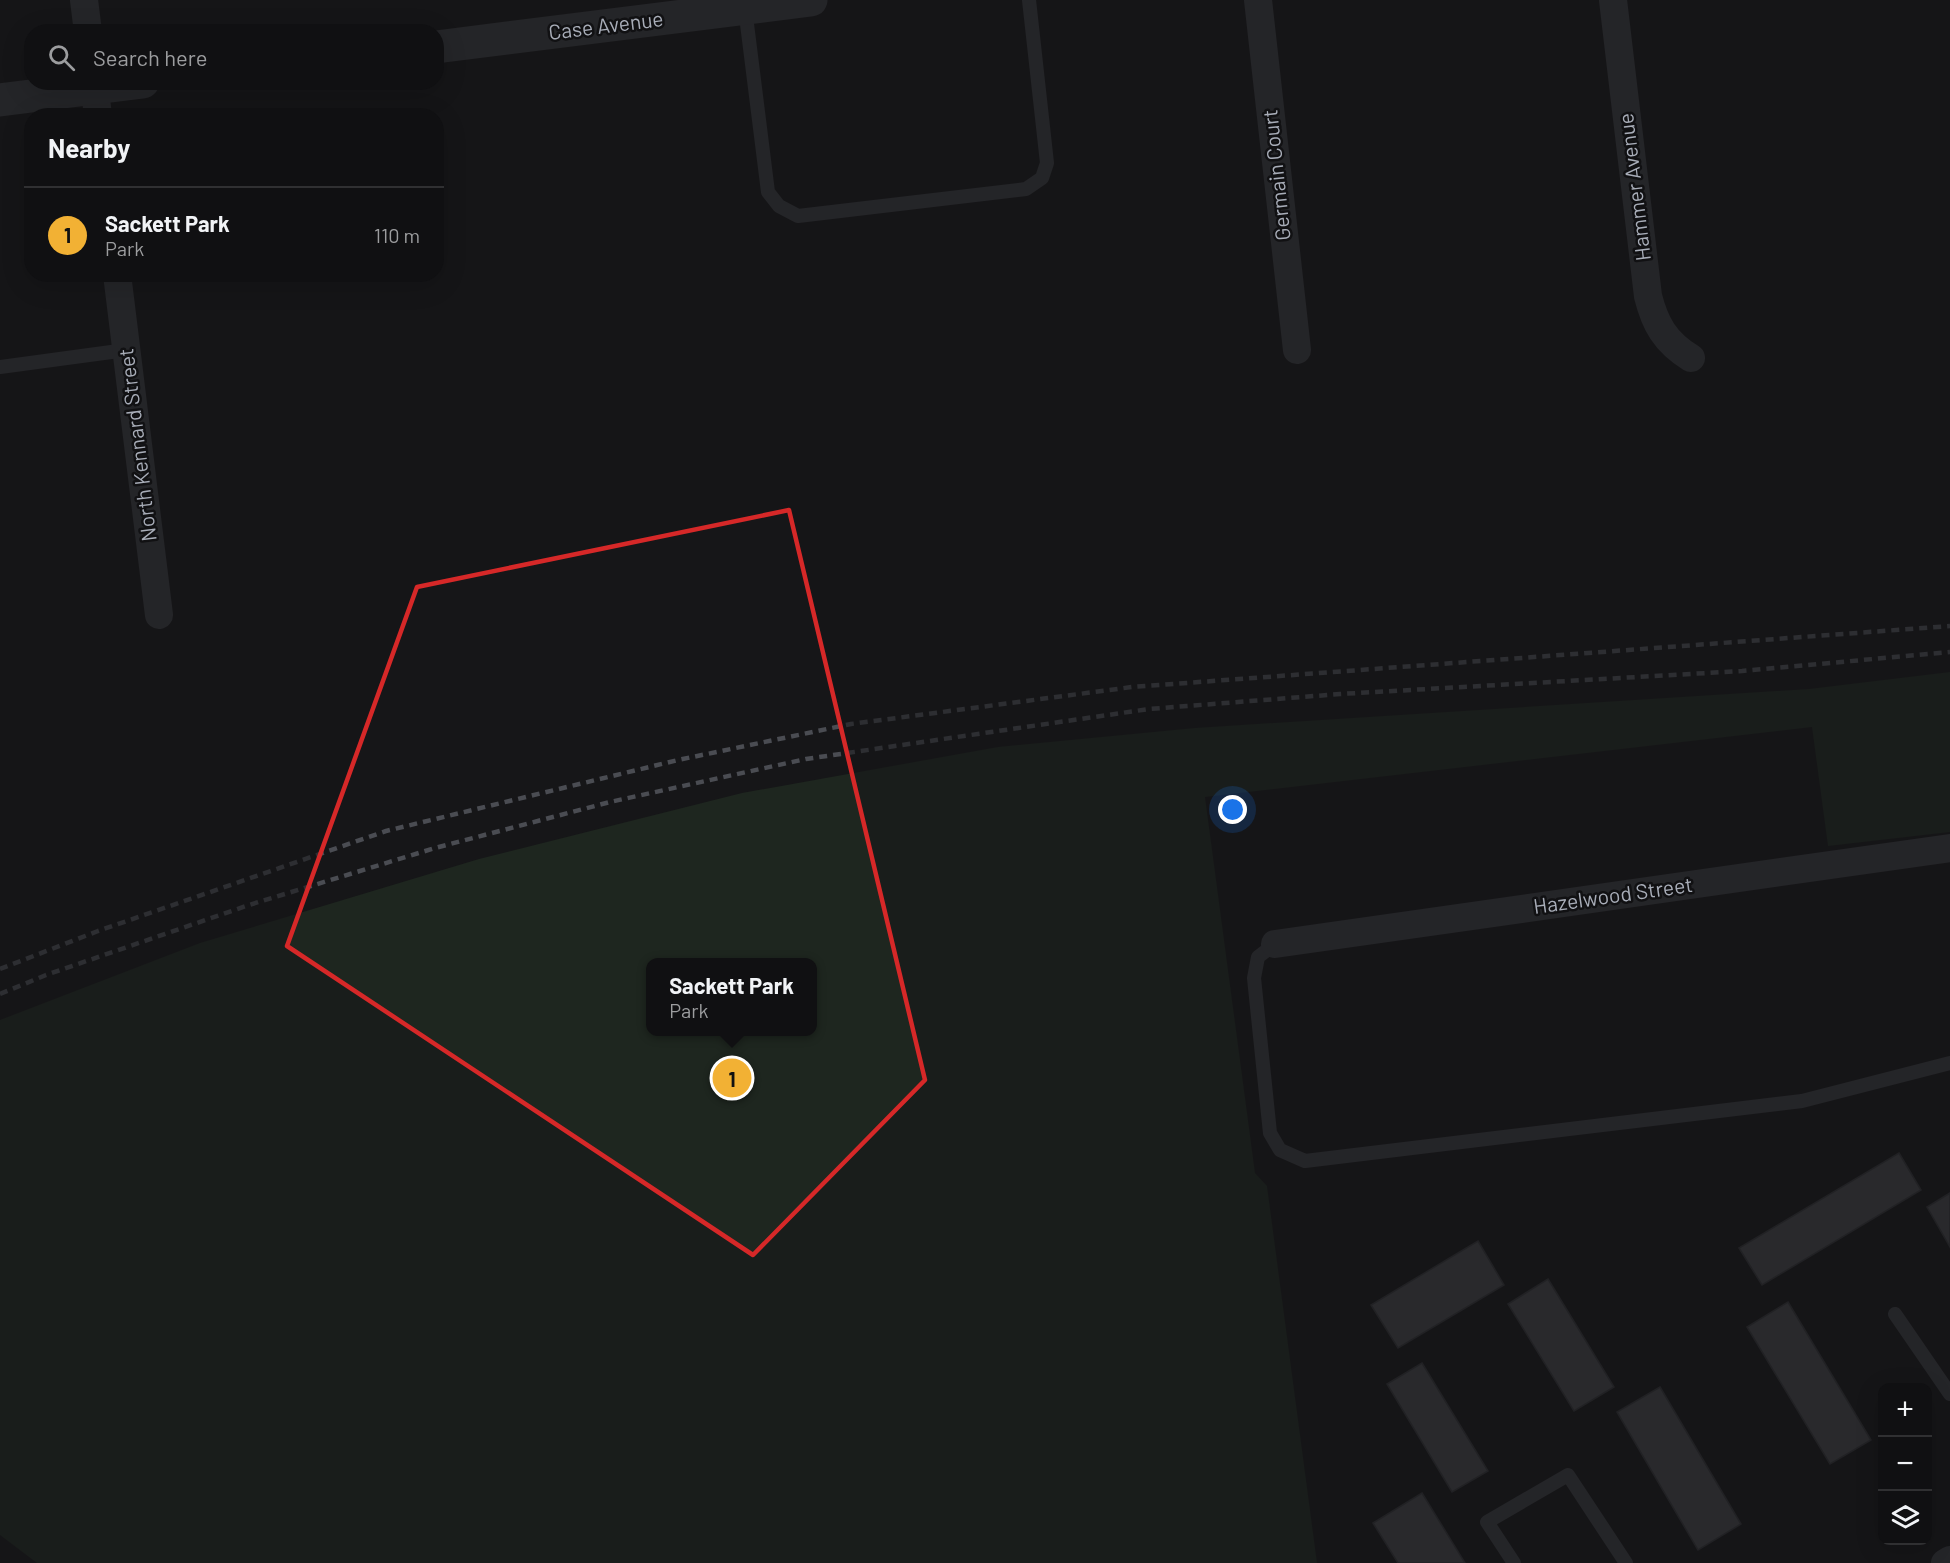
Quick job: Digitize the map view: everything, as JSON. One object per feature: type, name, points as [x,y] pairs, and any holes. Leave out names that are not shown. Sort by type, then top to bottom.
[{"type":"street","points":[[84,0],[87,24]]},
{"type":"street","name":"Case Avenue","points":[[444,46],[811,0]]},
{"type":"street","name":"Germain Court","points":[[1258,0],[1297,350]]},
{"type":"street","name":"Hammer Avenue","points":[[1613,0],[1648,296],[1654,320],[1667,341],[1690,358]]},
{"type":"street","points":[[0,100],[96,95],[114,90]]},
{"type":"street","name":"North Kennard Street","points":[[118,282],[159,615]]},
{"type":"street","name":"Hazelwood Street","points":[[1275,944],[1950,848]]},
{"type":"street","points":[[1945,1563],[1950,1560]]},
{"type":"lane","points":[[745,8],[768,192],[778,207],[798,216],[1026,189],[1042,178],[1047,163],[1029,0]]},
{"type":"lane","points":[[0,367],[126,350]]},
{"type":"lane","points":[[1275,944],[1258,957],[1254,978],[1270,1133],[1280,1150],[1305,1161],[1802,1101],[1950,1063]]},
{"type":"lane","points":[[1895,1314],[1950,1394]]},
{"type":"lane","points":[[1514,1563],[1487,1522],[1568,1475],[1626,1563]]},
{"type":"highlighted area","points":[[789,510],[925,1080],[753,1255],[287,946],[417,587]]},
{"type":"shaded area","points":[[1950,672],[1950,832],[1828,846],[1812,727],[1205,797],[1255,1173],[1267,1186],[1317,1563],[37,1563],[0,1535],[0,1020],[200,943],[479,859],[742,793],[998,747],[1195,728],[1809,689]]},
{"type":"building","points":[[1899,1153],[1921,1190],[1762,1285],[1739,1248]]},
{"type":"building","points":[[1950,1193],[1950,1247],[1927,1207]]},
{"type":"building","points":[[1478,1241],[1504,1285],[1398,1348],[1371,1305]]},
{"type":"building","points":[[1548,1279],[1614,1387],[1574,1411],[1508,1304]]},
{"type":"building","points":[[1788,1302],[1871,1440],[1830,1464],[1747,1327]]},
{"type":"building","points":[[1422,1363],[1488,1471],[1452,1492],[1387,1384]]},
{"type":"building","points":[[1660,1387],[1741,1524],[1698,1550],[1617,1412]]},
{"type":"building","points":[[1422,1493],[1465,1563],[1398,1563],[1373,1523]]},
{"type":"railway","points":[[0,969],[98,931],[386,831],[678,760],[851,724],[1132,687],[1950,626]]},
{"type":"railway","points":[[0,994],[46,975],[249,905],[435,848],[610,802],[806,759],[1149,709],[1340,694],[1742,671],[1950,652]]},
{"type":"place","name":"Sackett Park","points":[[732,1078]]}]
